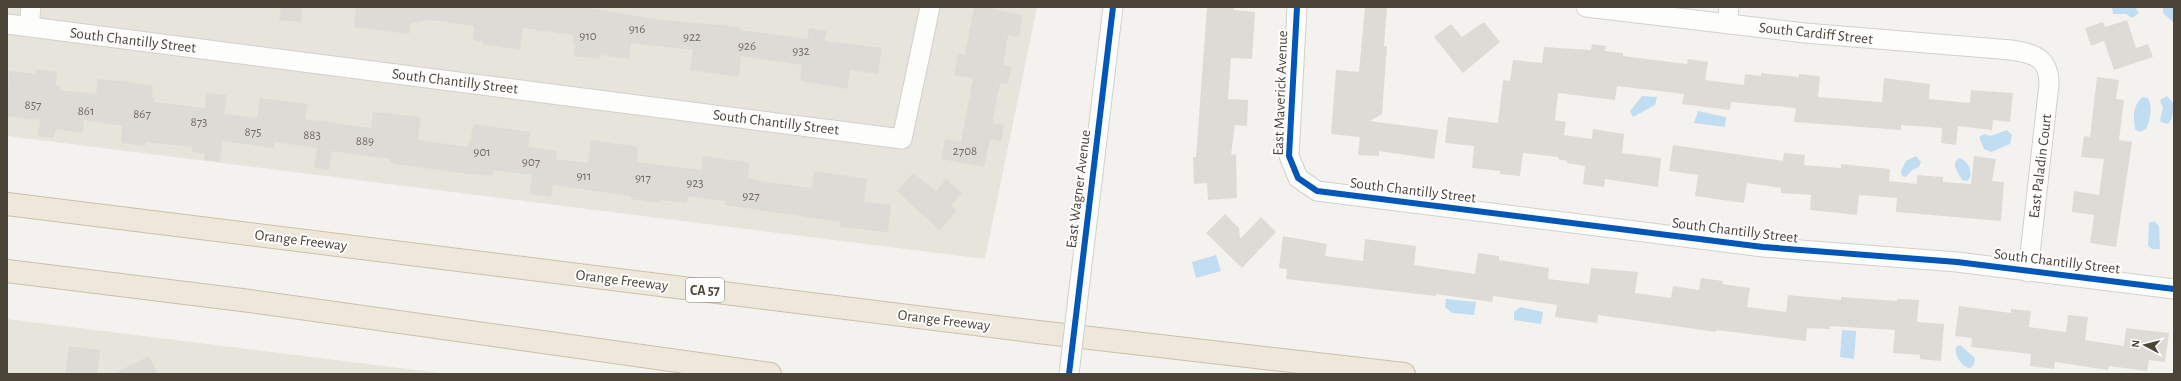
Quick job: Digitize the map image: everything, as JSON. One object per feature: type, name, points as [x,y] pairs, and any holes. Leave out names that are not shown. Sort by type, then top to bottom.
[{"type":"highway","name":"Orange Freeway","points":[[7,204],[1038,332],[1404,374]]},
{"type":"highway","points":[[7,271],[250,301],[770,374]]},
{"type":"street","points":[[29,26],[31,7]]},
{"type":"street","name":"South Chantilly Street","points":[[7,24],[902,139],[930,7]]},
{"type":"street","name":"East Wagner Avenue","points":[[1069,374],[1113,7]]},
{"type":"street","name":"East Maverick Avenue","points":[[1297,7],[1289,151],[1291,164],[1298,178]]},
{"type":"street","name":"South Cardiff Street","points":[[1586,7],[1728,15],[1869,39],[2011,50],[2032,54],[2044,62]]},
{"type":"street","name":"East Paladin Court","points":[[2028,272],[2048,94],[2049,75],[2044,62]]},
{"type":"street","name":"South Chantilly Street","points":[[1298,178],[1309,187],[1331,194],[1763,247],[1957,262],[2174,289]]},
{"type":"shaded area","points":[[7,7],[1037,7],[985,259],[7,136]]},
{"type":"shaded area","points":[[7,319],[448,374],[7,374]]},
{"type":"water","points":[[2112,7],[2135,7],[2139,13],[2132,18],[2126,14],[2113,14]]},
{"type":"water","points":[[2163,7],[2174,7],[2174,23],[2163,13]]},
{"type":"water","points":[[1642,96],[1657,97],[1655,105],[1633,117],[1630,111]]},
{"type":"water","points":[[2167,96],[2174,104],[2172,118],[2168,124],[2161,122],[2160,120],[2163,108],[2160,100]]},
{"type":"water","points":[[2143,97],[2148,98],[2150,102],[2150,114],[2146,129],[2140,132],[2135,129],[2134,111],[2137,103]]},
{"type":"water","points":[[1698,111],[1726,117],[1725,127],[1694,123]]},
{"type":"water","points":[[2007,130],[2012,135],[2010,144],[1991,152],[1984,149],[1979,137],[1985,134],[1990,136]]},
{"type":"water","points":[[1916,156],[1921,162],[1919,167],[1912,170],[1906,177],[1902,176],[1901,171],[1906,161]]},
{"type":"water","points":[[1959,158],[1967,163],[1970,168],[1970,178],[1967,181],[1962,180],[1955,167],[1955,162]]},
{"type":"water","points":[[2154,221],[2159,226],[2160,249],[2152,249],[2148,246],[2149,223]]},
{"type":"water","points":[[1216,255],[1221,271],[1196,278],[1192,262]]},
{"type":"water","points":[[1446,299],[1476,302],[1474,315],[1452,313],[1445,307]]},
{"type":"water","points":[[1520,307],[1543,312],[1541,324],[1514,320],[1514,312]]},
{"type":"water","points":[[1842,330],[1856,331],[1854,359],[1840,357]]},
{"type":"water","points":[[1960,345],[1975,358],[1974,364],[1971,368],[1965,366],[1957,357],[1956,347]]},
{"type":"building","points":[[281,7],[303,7],[301,22],[279,20]]},
{"type":"building","points":[[356,7],[582,7],[662,20],[740,27],[740,30],[808,39],[809,28],[827,31],[825,41],[882,48],[878,74],[850,70],[847,89],[800,81],[802,65],[741,56],[739,77],[690,70],[693,50],[631,43],[629,59],[600,55],[600,59],[574,56],[574,35],[523,28],[520,50],[482,44],[483,42],[473,40],[474,26],[447,22],[427,20],[410,24],[409,34],[354,27]]},
{"type":"building","points":[[974,7],[993,7],[992,9],[1023,15],[1019,37],[1008,35],[1003,65],[1012,67],[1008,84],[1000,83],[993,119],[993,123],[1004,125],[1001,141],[990,139],[984,167],[941,159],[945,139],[961,142],[973,78],[954,75],[958,54],[965,55]]},
{"type":"building","points":[[1207,7],[1234,7],[1234,10],[1255,12],[1252,59],[1231,58],[1228,99],[1248,100],[1247,126],[1235,125],[1231,155],[1236,154],[1237,198],[1208,200],[1207,183],[1194,184],[1193,157],[1196,157]]},
{"type":"building","points":[[1365,7],[1387,7],[1384,46],[1387,46],[1382,114],[1370,121],[1438,130],[1434,159],[1379,151],[1379,156],[1358,155],[1360,137],[1331,134],[1336,70],[1359,72]]},
{"type":"building","points":[[2127,20],[2136,48],[2148,44],[2153,57],[2114,70],[2104,41],[2091,46],[2085,28],[2103,22],[2105,27]]},
{"type":"building","points":[[1484,22],[1500,42],[1463,73],[1434,37],[1451,24],[1462,37]]},
{"type":"building","points":[[1592,44],[1606,46],[1605,51],[1623,53],[1623,56],[1687,64],[1688,59],[1708,62],[1705,80],[1744,85],[1745,74],[1761,76],[1761,73],[1799,77],[1799,74],[1820,76],[1818,97],[1882,102],[1884,78],[1930,84],[1929,99],[1970,103],[1971,90],[2013,93],[2010,122],[1993,120],[1992,130],[1958,126],[1956,145],[1941,143],[1942,128],[1901,125],[1901,130],[1794,122],[1796,108],[1731,102],[1730,110],[1682,104],[1684,94],[1617,86],[1615,100],[1558,93],[1555,120],[1566,122],[1564,135],[1592,139],[1593,129],[1624,134],[1622,153],[1661,158],[1658,187],[1605,179],[1604,187],[1583,184],[1585,166],[1567,163],[1567,161],[1558,159],[1558,157],[1523,153],[1520,176],[1500,174],[1500,171],[1472,168],[1474,146],[1445,143],[1448,117],[1498,123],[1503,80],[1510,81],[1513,60],[1542,63],[1544,47],[1591,50]]},
{"type":"building","points":[[36,69],[57,72],[56,86],[61,86],[60,90],[96,94],[98,79],[128,82],[153,86],[152,97],[154,97],[154,102],[205,108],[206,93],[227,95],[224,114],[257,118],[260,98],[308,104],[305,119],[371,128],[373,112],[421,117],[418,140],[468,147],[474,124],[530,132],[528,147],[557,151],[556,159],[588,163],[591,140],[638,147],[637,162],[701,170],[703,156],[750,163],[748,178],[766,182],[812,188],[814,171],[867,179],[864,202],[891,205],[888,232],[840,227],[841,222],[725,205],[725,201],[688,196],[687,203],[661,200],[660,203],[631,199],[631,196],[553,185],[551,197],[529,194],[532,175],[493,170],[493,175],[469,174],[395,164],[390,162],[390,159],[332,151],[329,170],[314,168],[317,148],[275,142],[274,148],[223,141],[220,162],[204,160],[205,154],[192,152],[192,147],[146,142],[145,146],[121,143],[122,126],[84,120],[83,133],[56,129],[54,138],[38,136],[40,120],[7,116],[9,71],[35,74]]},
{"type":"building","points":[[2097,77],[2119,80],[2116,99],[2124,100],[2119,140],[2132,142],[2116,247],[2090,243],[2094,215],[2072,212],[2074,191],[2099,195],[2104,159],[2081,157],[2084,136],[2090,137]]},
{"type":"building","points":[[1673,145],[1783,161],[1784,153],[1805,155],[1804,165],[1841,168],[1841,164],[1890,169],[1889,181],[1917,184],[1917,175],[1943,177],[1943,182],[1971,184],[1974,156],[1996,159],[1992,181],[2004,182],[2001,221],[1896,212],[1897,198],[1859,195],[1857,215],[1810,210],[1811,195],[1781,193],[1781,188],[1747,183],[1744,203],[1695,196],[1698,175],[1669,171]]},
{"type":"building","points":[[913,173],[936,191],[946,179],[962,193],[951,205],[957,211],[939,230],[897,191]]},
{"type":"building","points":[[1225,214],[1239,228],[1240,239],[1261,217],[1276,232],[1242,268],[1206,233]]},
{"type":"building","points":[[1283,236],[1327,244],[1325,256],[1363,261],[1365,239],[1416,246],[1414,265],[1475,274],[1478,253],[1499,256],[1499,260],[1549,268],[1548,279],[1589,284],[1591,268],[1638,272],[1635,293],[1671,298],[1673,286],[1699,290],[1701,278],[1723,281],[1722,284],[1750,288],[1747,307],[1786,312],[1788,295],[1841,300],[1841,297],[1897,301],[1898,299],[1919,300],[1917,322],[1944,324],[1941,361],[1920,359],[1920,355],[1893,353],[1895,330],[1830,326],[1830,329],[1807,328],[1806,341],[1716,330],[1716,332],[1598,315],[1597,323],[1555,317],[1557,305],[1493,296],[1492,302],[1436,294],[1436,296],[1286,279],[1287,269],[1279,268]]},
{"type":"building","points":[[1959,306],[2011,313],[2011,309],[2031,311],[2029,327],[2066,332],[2068,315],[2088,317],[2085,340],[2124,346],[2126,328],[2169,333],[2165,362],[2149,360],[2147,371],[2109,366],[2108,370],[2055,362],[2054,369],[2030,366],[2031,354],[1971,347],[1972,338],[1955,336]]},
{"type":"building","points":[[69,346],[100,350],[97,374],[65,374]]},
{"type":"building","points":[[149,356],[158,374],[113,374]]},
{"type":"cycle path","points":[[1069,374],[1113,7]]},
{"type":"cycle path","points":[[1297,7],[1289,156],[1298,178],[1317,191],[1763,247],[1957,262],[2174,289]]}]
